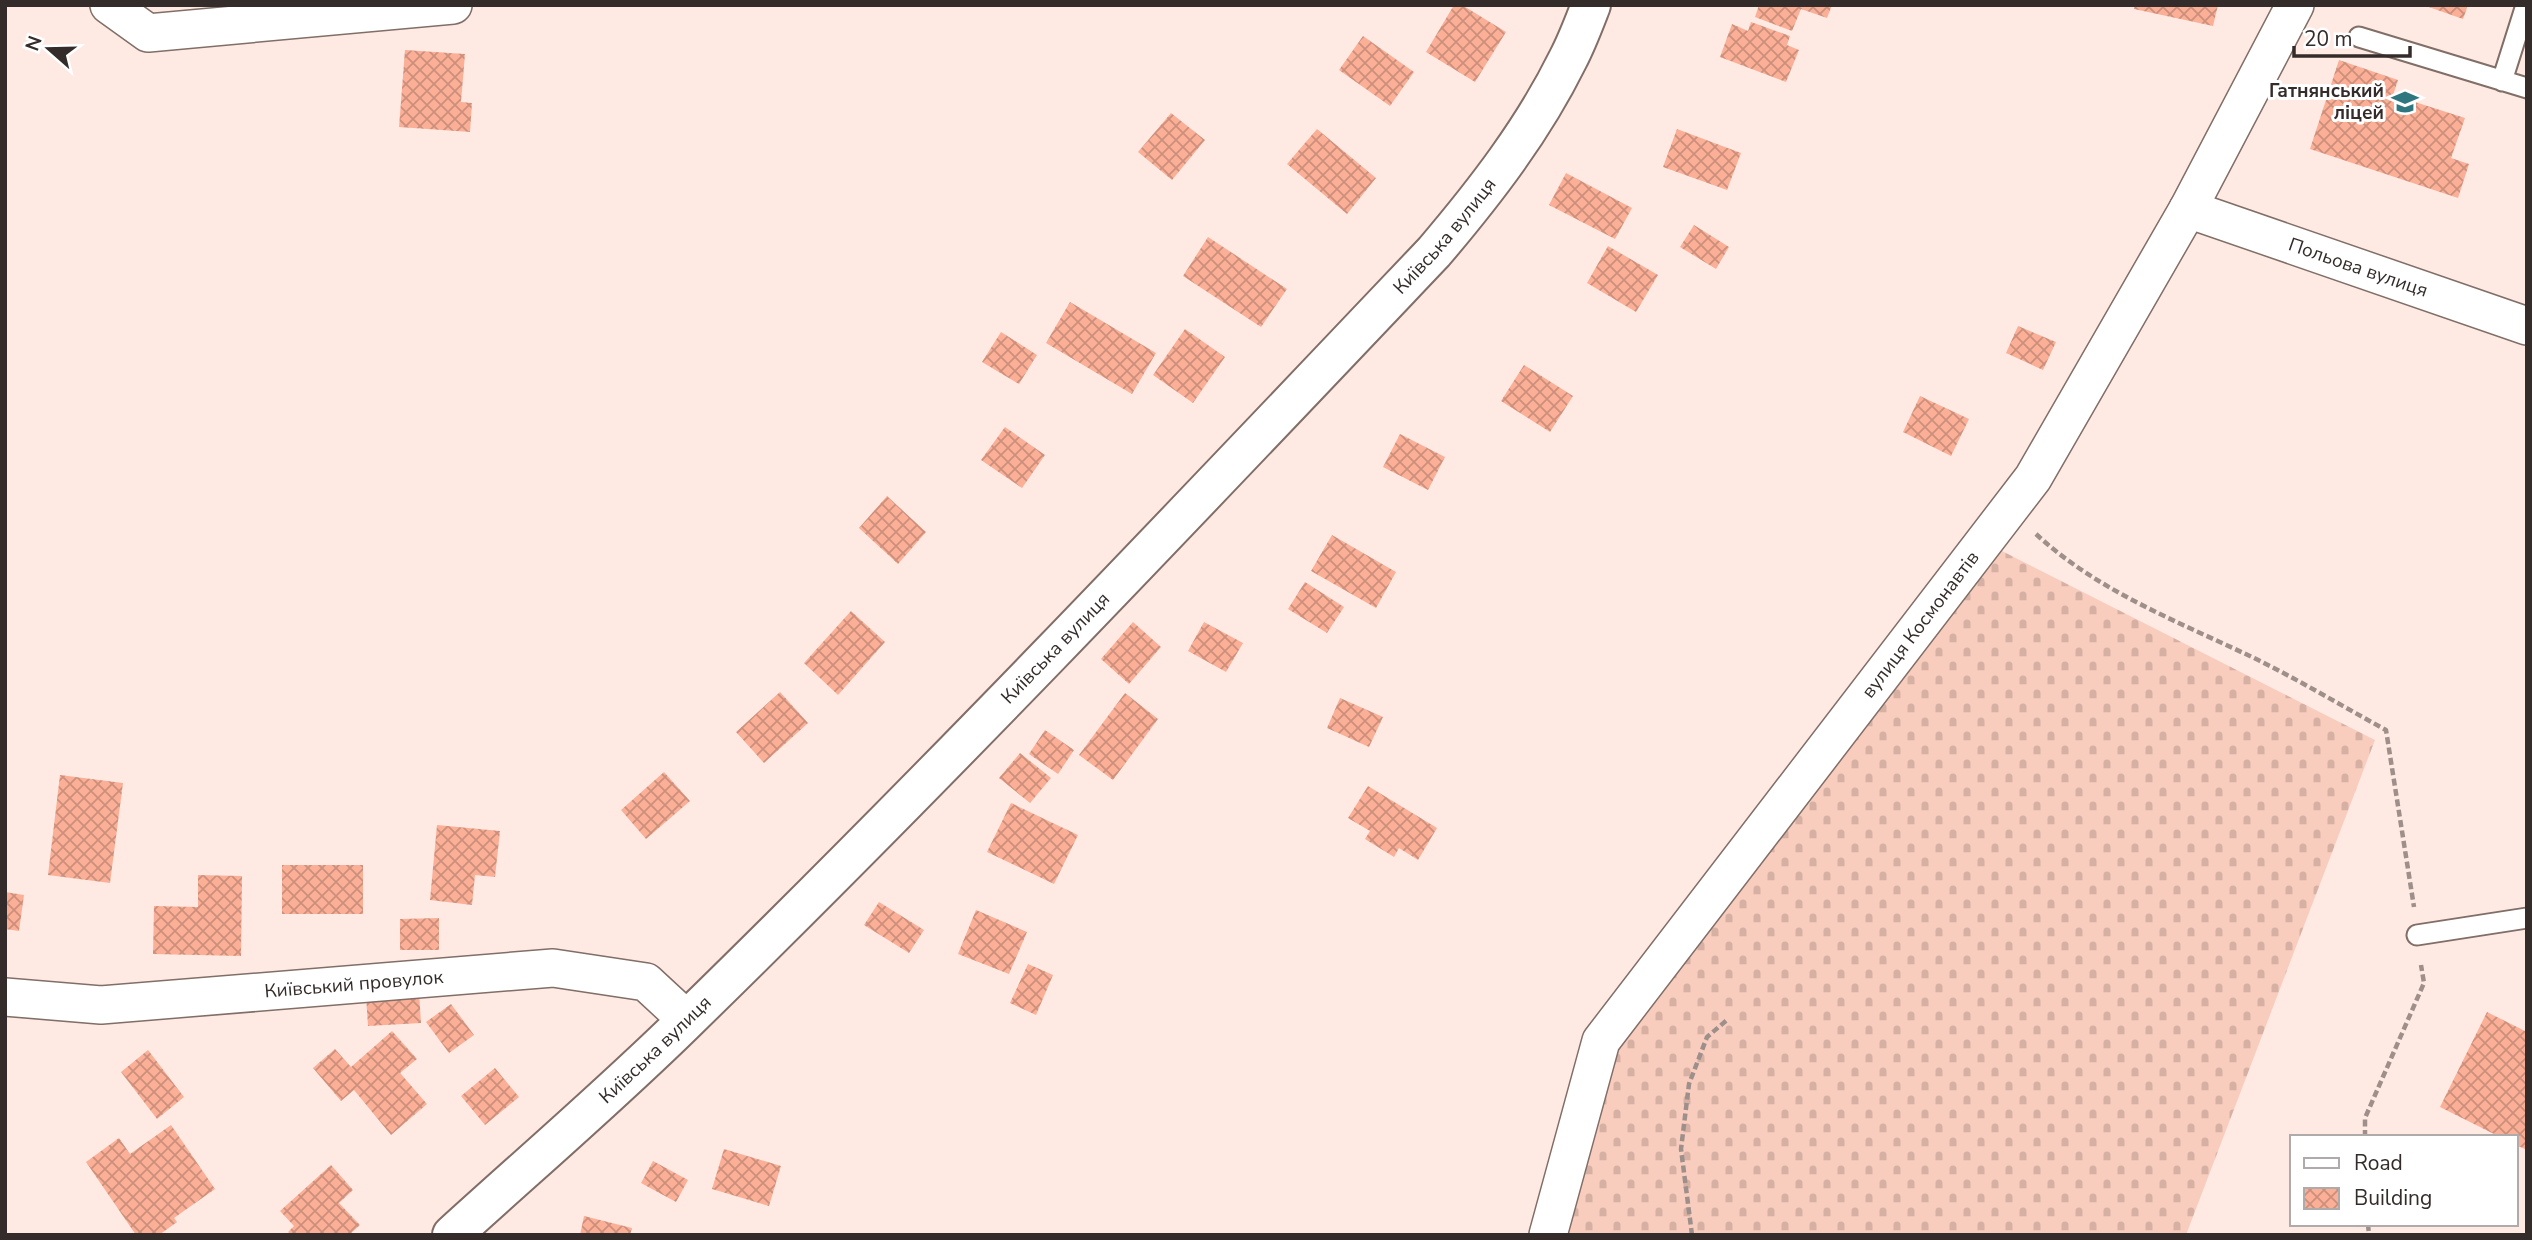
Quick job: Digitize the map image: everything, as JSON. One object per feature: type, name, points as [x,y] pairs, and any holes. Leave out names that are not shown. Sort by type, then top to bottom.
[{"type":"street","points":[[109,5],[148,33],[453,5]]},
{"type":"street","name":"Київська вулиця","points":[[452,1235],[687,1020],[1099,606],[1434,252],[1480,198],[1521,139],[1568,60],[1591,5]]},
{"type":"street","name":"вулиця Космонавтів","points":[[1548,1235],[1601,1041],[2033,478],[2188,209],[2295,5]]},
{"type":"street","name":"Польова вулиця","points":[[2188,209],[2527,326]]},
{"type":"street","name":"Київський провулок","points":[[5,997],[101,1005],[553,968],[646,982],[687,1020]]},
{"type":"lane","points":[[2502,81],[2526,5]]},
{"type":"lane","points":[[2359,37],[2527,89]]},
{"type":"lane","points":[[2417,935],[2527,918]]},
{"type":"path","points":[[2009,509],[2054,551],[2118,593],[2258,660],[2386,730],[2424,983],[2365,1118],[2365,1135]]},
{"type":"path","points":[[1692,1235],[1681,1149],[1689,1084],[1707,1037],[1727,1020]]},
{"type":"green space","points":[[1996,548],[2375,740],[2186,1235],[1559,1235],[1607,1055]]},
{"type":"building","points":[[1454,5],[1462,5],[1506,32],[1475,82],[1426,52]]},
{"type":"building","points":[[1759,5],[1832,5],[1827,18],[1801,9],[1792,31],[1755,17]]},
{"type":"building","points":[[2135,5],[2218,5],[2213,26],[2134,9]]},
{"type":"building","points":[[2423,5],[2468,5],[2463,19]]},
{"type":"building","points":[[1751,22],[1790,36],[1787,45],[1799,50],[1786,82],[1720,57],[1732,24],[1748,31]]},
{"type":"building","points":[[1363,36],[1414,72],[1390,106],[1339,70]]},
{"type":"building","points":[[405,50],[465,54],[461,102],[472,103],[470,132],[399,127]]},
{"type":"building","points":[[2339,60],[2398,80],[2393,95],[2465,118],[2451,158],[2469,164],[2458,198],[2310,149]]},
{"type":"building","points":[[1171,113],[1205,140],[1172,180],[1138,152]]},
{"type":"building","points":[[1317,129],[1376,178],[1347,214],[1287,164]]},
{"type":"building","points":[[1677,129],[1741,153],[1727,190],[1663,167]]},
{"type":"building","points":[[1566,173],[1632,208],[1615,239],[1549,205]]},
{"type":"building","points":[[1694,225],[1729,247],[1716,269],[1680,247]]},
{"type":"building","points":[[1208,237],[1287,289],[1261,327],[1183,276]]},
{"type":"building","points":[[1608,246],[1658,275],[1636,312],[1587,283]]},
{"type":"building","points":[[1070,302],[1156,353],[1132,394],[1046,343]]},
{"type":"building","points":[[2018,326],[2056,342],[2043,370],[2006,353]]},
{"type":"building","points":[[1185,329],[1225,357],[1193,403],[1153,375]]},
{"type":"building","points":[[1001,332],[1037,355],[1019,384],[982,362]]},
{"type":"building","points":[[1524,365],[1573,396],[1550,432],[1501,401]]},
{"type":"building","points":[[1920,396],[1969,419],[1951,456],[1903,432]]},
{"type":"building","points":[[1005,427],[1045,455],[1022,488],[981,460]]},
{"type":"building","points":[[1400,434],[1445,457],[1428,490],[1383,467]]},
{"type":"building","points":[[887,496],[926,532],[898,564],[859,528]]},
{"type":"building","points":[[1332,535],[1396,572],[1376,608],[1311,571]]},
{"type":"building","points":[[1305,582],[1344,607],[1327,633],[1288,609]]},
{"type":"building","points":[[851,611],[885,642],[838,695],[804,663]]},
{"type":"building","points":[[1133,622],[1161,647],[1129,684],[1101,659]]},
{"type":"building","points":[[1204,622],[1243,643],[1226,672],[1188,651]]},
{"type":"building","points":[[780,692],[808,723],[764,763],[736,732]]},
{"type":"building","points":[[1125,693],[1158,719],[1113,780],[1079,755]]},
{"type":"building","points":[[1340,698],[1383,717],[1369,747],[1327,728]]},
{"type":"building","points":[[1045,730],[1074,750],[1058,774],[1029,754]]},
{"type":"building","points":[[1020,753],[1051,778],[1030,803],[999,778]]},
{"type":"building","points":[[664,772],[690,801],[646,839],[621,810]]},
{"type":"building","points":[[60,775],[123,783],[110,883],[48,875]]},
{"type":"building","points":[[1368,786],[1437,828],[1418,860],[1399,848],[1394,857],[1365,839],[1370,831],[1348,818]]},
{"type":"building","points":[[1011,803],[1078,835],[1054,884],[987,852]]},
{"type":"building","points":[[437,825],[500,831],[495,877],[475,875],[472,905],[430,900]]},
{"type":"building","points":[[282,865],[363,865],[363,914],[282,914]]},
{"type":"building","points":[[198,875],[242,876],[241,956],[153,954],[154,906],[198,907]]},
{"type":"building","points":[[5,892],[24,895],[19,931],[5,929]]},
{"type":"building","points":[[879,902],[924,930],[909,953],[864,925]]},
{"type":"building","points":[[976,910],[1027,932],[1009,974],[958,954]]},
{"type":"building","points":[[439,918],[439,950],[400,950],[400,919]]},
{"type":"building","points":[[1028,964],[1053,975],[1036,1015],[1010,1003]]},
{"type":"building","points":[[419,992],[421,1023],[368,1026],[366,995]]},
{"type":"building","points":[[451,1004],[474,1035],[449,1053],[426,1022]]},
{"type":"building","points":[[2487,1012],[2527,1032],[2527,1150],[2518,1146],[2518,1135],[2496,1135],[2440,1107]]},
{"type":"building","points":[[392,1031],[417,1059],[400,1073],[427,1104],[391,1135],[354,1090],[341,1101],[313,1068],[335,1049],[351,1067]]},
{"type":"building","points":[[148,1050],[184,1097],[157,1119],[121,1072]]},
{"type":"building","points":[[495,1068],[519,1097],[485,1125],[461,1096]]},
{"type":"building","points":[[171,1125],[215,1189],[174,1218],[177,1222],[159,1235],[136,1235],[86,1162],[119,1138],[130,1154]]},
{"type":"building","points":[[724,1149],[781,1166],[769,1206],[712,1189]]},
{"type":"building","points":[[653,1161],[688,1180],[676,1202],[641,1183]]},
{"type":"building","points":[[331,1165],[353,1190],[339,1203],[360,1225],[349,1235],[291,1235],[288,1232],[294,1226],[280,1211]]},
{"type":"building","points":[[584,1216],[632,1228],[630,1235],[580,1235]]},
{"type":"place","name":"Гатнянський ліцей","points":[[2405,102]]}]
